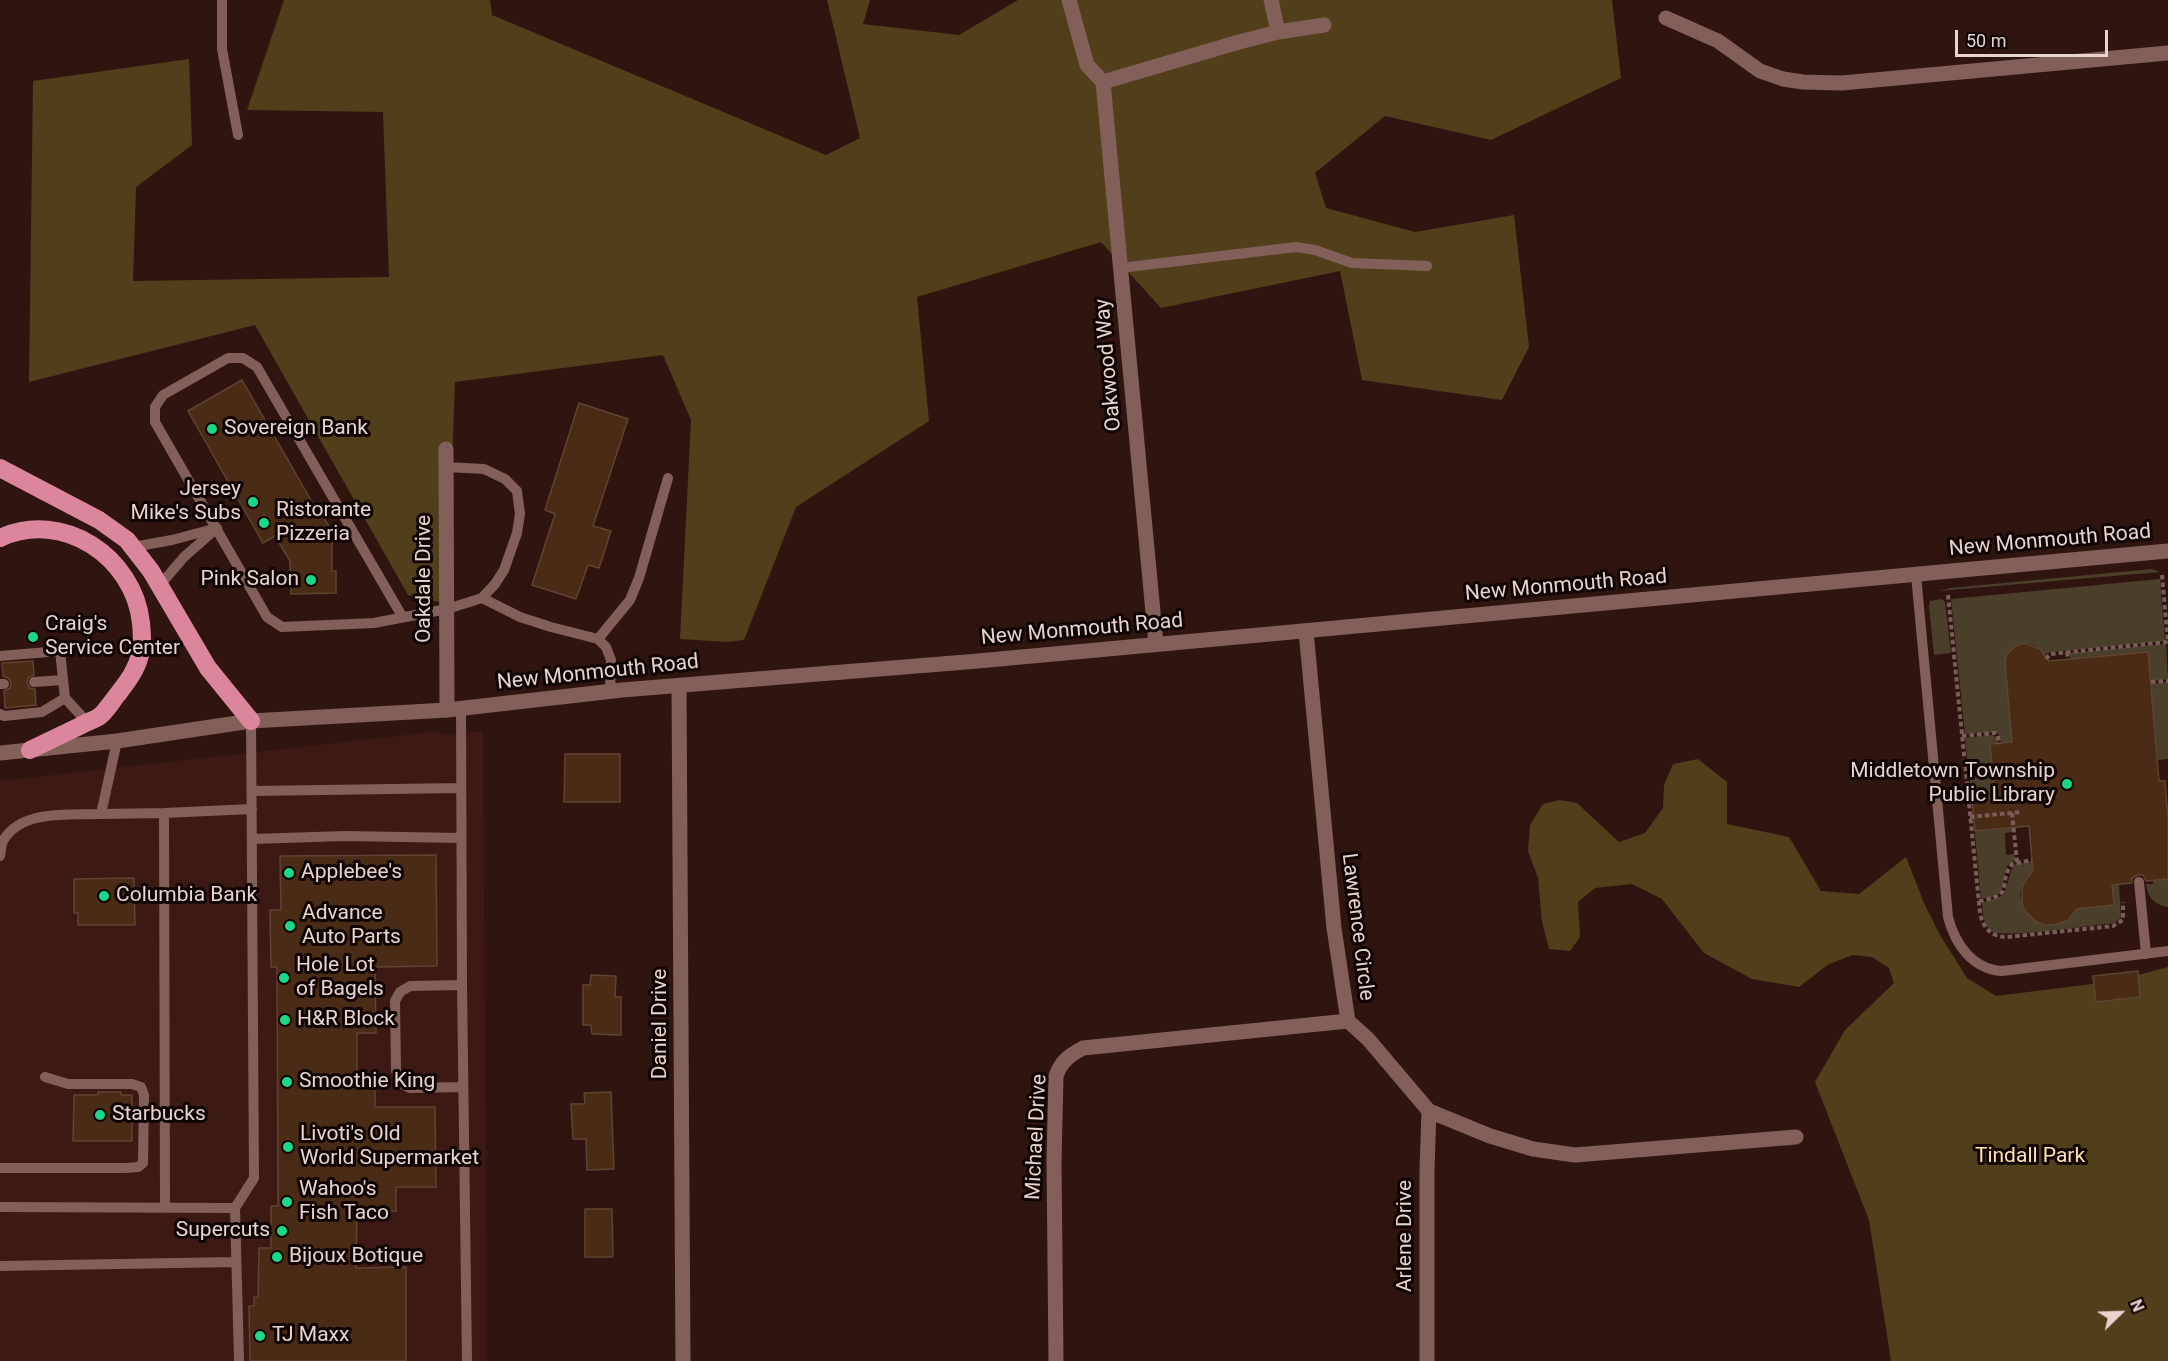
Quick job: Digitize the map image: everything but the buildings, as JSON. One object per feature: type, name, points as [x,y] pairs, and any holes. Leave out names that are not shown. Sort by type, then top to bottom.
[{"type":"highway","points":[[0,468],[99,520],[115,530],[133,547],[160,585],[208,668],[250,722]]},
{"type":"highway","points":[[0,538],[30,530],[54,531],[75,537],[95,547],[114,562],[132,590],[139,610],[142,639],[140,655],[131,678],[100,716],[30,750]]},
{"type":"street","points":[[1069,0],[1087,65],[1104,82],[1278,32],[1324,25]]},
{"type":"street","points":[[1271,0],[1278,32]]},
{"type":"street","points":[[1666,18],[1718,41],[1760,71],[1783,79],[1803,82],[1842,83],[2168,53]]},
{"type":"street","name":"Oakwood Way","points":[[1104,82],[1156,644]]},
{"type":"street","name":"Oakdale Drive","points":[[446,449],[447,609],[454,709]]},
{"type":"street","name":"New Monmouth Road","points":[[0,753],[117,741],[250,722],[454,709],[610,692],[966,663],[2168,551]]},
{"type":"street","name":"Lawrence Circle","points":[[1306,631],[1334,928],[1348,1021],[1368,1039],[1430,1111],[1490,1136],[1533,1149],[1575,1155],[1796,1137]]},
{"type":"street","name":"Daniel Drive","points":[[679,686],[683,1361]]},
{"type":"street","name":"Michael Drive","points":[[1056,1361],[1054,1161],[1056,1076],[1067,1058],[1083,1048],[1348,1021]]},
{"type":"street","name":"Arlene Drive","points":[[1427,1361],[1427,1170],[1430,1111]]},
{"type":"lane","points":[[222,0],[222,49],[238,135]]},
{"type":"lane","points":[[1120,268],[1296,247],[1315,250],[1352,262],[1427,266]]},
{"type":"lane","points":[[402,616],[256,367],[243,358],[228,358],[163,395],[155,407],[155,422],[267,617],[282,627],[374,623],[447,609],[482,598],[504,570],[517,532],[520,514],[517,491],[505,479],[484,469],[446,467]]},
{"type":"lane","points":[[598,639],[630,600],[639,578],[668,478]]},
{"type":"lane","points":[[133,547],[217,528]]},
{"type":"lane","points":[[160,585],[184,557],[217,528]]},
{"type":"lane","points":[[1916,575],[1948,917],[1957,940],[1969,957],[1977,963],[1987,969],[2002,971],[2168,951]]},
{"type":"lane","points":[[482,598],[531,620],[598,639],[606,647],[611,660],[610,692]]},
{"type":"lane","points":[[0,656],[60,651],[65,698],[87,722]]},
{"type":"lane","points":[[34,682],[63,680]]},
{"type":"lane","points":[[0,714],[4,716],[42,712],[65,698]]},
{"type":"lane","points":[[454,709],[461,788],[467,1361]]},
{"type":"lane","points":[[238,1361],[235,1208],[254,1178],[250,722]]},
{"type":"lane","points":[[101,814],[117,741]]},
{"type":"lane","points":[[252,791],[461,788]]},
{"type":"lane","points":[[0,856],[3,842],[18,826],[38,817],[252,808]]},
{"type":"lane","points":[[164,813],[165,1207]]},
{"type":"lane","points":[[252,839],[345,836],[461,838]]},
{"type":"lane","points":[[2139,883],[2146,954]]},
{"type":"lane","points":[[462,985],[410,987],[400,992],[395,1001],[396,1070],[400,1083],[410,1088],[463,1087]]},
{"type":"lane","points":[[0,1168],[125,1168],[138,1167],[143,1163],[144,1095],[141,1087],[132,1084],[68,1084],[45,1077]]},
{"type":"lane","points":[[0,1208],[235,1208]]},
{"type":"lane","points":[[0,1266],[236,1262]]},
{"type":"path","points":[[2046,659],[2049,654],[2168,644],[2162,575]]},
{"type":"path","points":[[1948,595],[1981,920],[1984,927],[1999,937],[2113,926],[2121,923],[2124,916],[2122,885],[2139,883]]},
{"type":"path","points":[[2067,652],[2068,659]]},
{"type":"path","points":[[2151,682],[2168,681]]},
{"type":"path","points":[[1962,736],[1995,733],[1999,744]]},
{"type":"path","points":[[1967,789],[1976,788]]},
{"type":"path","points":[[1970,817],[2021,812]]},
{"type":"path","points":[[2012,813],[2017,861]]},
{"type":"path","points":[[1979,901],[1997,898],[2001,894],[2009,867],[2017,861],[2032,860]]},
{"type":"shaded area","points":[[2152,569],[2160,572],[1938,591],[1951,588]]},
{"type":"shaded area","points":[[2160,579],[2165,641],[2051,652],[2044,655],[2034,645],[2015,646],[2010,651],[2005,664],[2012,742],[2001,743],[1997,732],[1965,734],[1951,599]]},
{"type":"shaded area","points":[[1942,599],[1945,602],[1951,653],[1934,655],[1929,606],[1930,601]]},
{"type":"shaded area","points":[[2166,644],[2168,679],[2151,681],[2148,652],[2070,659],[2069,653]]},
{"type":"shaded area","points":[[2168,682],[2168,759],[2158,760],[2151,684]]},
{"type":"shaded area","points":[[483,731],[487,1361],[0,1361],[0,781],[432,732],[445,735]]},
{"type":"shaded area","points":[[1992,735],[1997,738],[1998,744],[1995,798],[1973,800],[1965,738]]},
{"type":"shaded area","points":[[2012,828],[2013,832],[2005,833],[2006,855],[2015,854],[2015,860],[2006,870],[1999,894],[1981,898],[1976,831]]},
{"type":"shaded area","points":[[2032,861],[2033,871],[2023,883],[2021,896],[2023,907],[2031,917],[2041,923],[2053,925],[2065,920],[2077,909],[2114,905],[2112,885],[2119,884],[2121,918],[2114,923],[2051,930],[1993,932],[1985,923],[1982,903],[2002,896],[2013,865]]},
{"type":"shaded area","points":[[2168,879],[2168,907],[2152,900],[2146,884]]},
{"type":"green space","points":[[284,0],[490,0],[492,15],[826,155],[860,138],[827,0],[870,0],[863,24],[959,35],[1018,0],[1612,0],[1621,78],[1491,140],[1385,116],[1315,173],[1326,208],[1415,232],[1514,215],[1529,347],[1502,400],[1362,380],[1340,271],[1161,308],[1101,242],[917,297],[929,421],[796,507],[744,640],[728,642],[680,639],[691,420],[663,355],[455,382],[447,604],[408,595],[255,325],[29,382],[33,81],[189,59],[192,145],[136,187],[133,281],[389,277],[383,112],[247,110]]},
{"type":"green space","name":"Tindall Park","points":[[1698,759],[1727,782],[1727,824],[1789,837],[1821,891],[1859,894],[1906,857],[1924,903],[1940,935],[1967,978],[1996,996],[2116,981],[2168,967],[2168,1361],[1891,1361],[1869,1220],[1815,1082],[1845,1030],[1894,983],[1889,968],[1872,957],[1853,955],[1829,964],[1799,987],[1752,979],[1704,953],[1662,899],[1632,884],[1595,888],[1578,902],[1580,937],[1570,951],[1549,949],[1542,922],[1538,878],[1528,851],[1530,825],[1543,804],[1560,800],[1577,803],[1619,842],[1645,833],[1663,808],[1664,785],[1673,764]]},
{"type":"place","name":"Sovereign Bank","points":[[212,429]]},
{"type":"place","name":"Jersey Mike's Subs","points":[[253,502]]},
{"type":"place","name":"Ristorante Pizzeria","points":[[264,523]]},
{"type":"place","name":"Pink Salon","points":[[311,580]]},
{"type":"place","name":"Craig's Service Center","points":[[33,637]]},
{"type":"place","name":"Middletown Township Public Library","points":[[2067,784]]},
{"type":"place","name":"Applebee's","points":[[289,873]]},
{"type":"place","name":"Columbia Bank","points":[[104,896]]},
{"type":"place","name":"Advance Auto Parts","points":[[290,926]]},
{"type":"place","name":"Hole Lot of Bagels","points":[[284,978]]},
{"type":"place","name":"H&R Block","points":[[285,1020]]},
{"type":"place","name":"Smoothie King","points":[[287,1082]]},
{"type":"place","name":"Starbucks","points":[[100,1115]]},
{"type":"place","name":"Livoti's Old World Supermarket","points":[[288,1147]]},
{"type":"place","name":"Wahoo's Fish Taco","points":[[287,1202]]},
{"type":"place","name":"Supercuts","points":[[282,1231]]},
{"type":"place","name":"Bijoux Botique","points":[[277,1257]]},
{"type":"place","name":"TJ Maxx","points":[[260,1336]]}]
